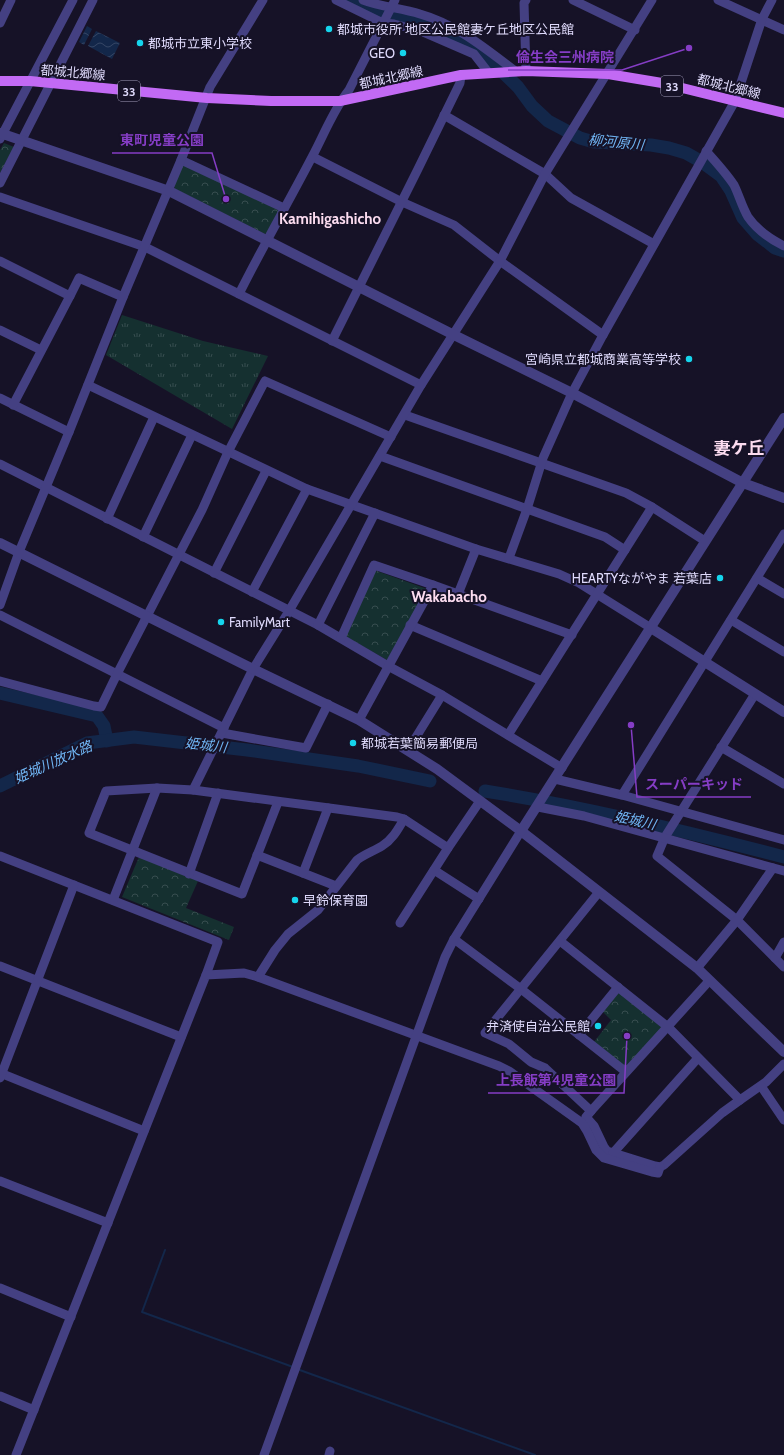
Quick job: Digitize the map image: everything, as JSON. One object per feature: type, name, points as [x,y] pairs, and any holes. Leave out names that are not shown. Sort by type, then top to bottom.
[{"type":"main road","name":"都城北郷線","points":[[0,81],[30,81],[207,98],[271,101],[340,101],[461,75],[511,71],[608,74],[662,83],[784,113]]},
{"type":"street","points":[[0,23],[11,0]]},
{"type":"street","points":[[73,0],[1,135],[169,191],[572,393],[743,483],[784,498]]},
{"type":"street","points":[[0,183],[92,0]]},
{"type":"street","points":[[0,605],[19,552],[123,297],[169,191],[207,98],[210,87],[263,0]]},
{"type":"street","points":[[336,0],[384,21],[421,31],[474,54],[491,72]]},
{"type":"street","points":[[363,0],[393,4],[439,20],[462,33],[511,71]]},
{"type":"street","points":[[573,0],[635,30]]},
{"type":"street","points":[[193,790],[253,669],[405,415],[421,385],[452,334],[500,261],[545,174],[608,74],[652,0]]},
{"type":"street","points":[[718,0],[784,30]]},
{"type":"street","points":[[509,558],[542,462],[572,393],[603,335],[735,101],[762,19],[772,0]]},
{"type":"street","points":[[523,1],[526,71]]},
{"type":"street","points":[[239,294],[266,240],[313,157],[340,101],[349,90],[393,4]]},
{"type":"street","points":[[332,341],[460,83],[461,75]]},
{"type":"street","points":[[444,115],[545,174],[571,198],[654,244]]},
{"type":"street","points":[[705,154],[721,167],[734,186],[748,216],[755,225],[770,239],[784,246]]},
{"type":"street","points":[[313,157],[402,202],[454,225],[500,261],[603,335]]},
{"type":"street","points":[[181,160],[284,208]]},
{"type":"street","points":[[0,197],[145,247],[421,385]]},
{"type":"street","points":[[0,261],[70,296]]},
{"type":"street","points":[[13,405],[79,278],[123,297]]},
{"type":"street","points":[[0,330],[41,350]]},
{"type":"street","points":[[0,682],[102,707],[117,674],[202,510],[228,452],[265,380],[391,437]]},
{"type":"street","points":[[88,385],[266,471],[307,489],[476,548],[559,574],[579,583],[784,712]]},
{"type":"street","points":[[0,398],[69,432]]},
{"type":"street","points":[[405,415],[542,462],[626,493],[652,507],[705,541]]},
{"type":"street","points":[[107,519],[154,417]]},
{"type":"street","points":[[264,1455],[416,1035],[445,957],[454,939],[784,418]]},
{"type":"street","points":[[143,537],[192,435]]},
{"type":"street","points":[[380,456],[605,537],[625,550]]},
{"type":"street","points":[[0,464],[178,556],[318,625],[388,666],[442,695],[562,768]]},
{"type":"street","points":[[214,573],[266,471]]},
{"type":"street","points":[[252,592],[307,489]]},
{"type":"street","points":[[508,735],[652,507]]},
{"type":"street","points":[[318,625],[375,513]]},
{"type":"street","points":[[622,795],[784,535]]},
{"type":"street","points":[[0,543],[253,669],[328,704],[359,720],[438,769],[522,831],[696,968],[784,1052]]},
{"type":"street","points":[[458,594],[476,548]]},
{"type":"street","points":[[341,638],[374,565],[572,635]]},
{"type":"street","points":[[758,578],[784,594]]},
{"type":"street","points":[[359,720],[433,585]]},
{"type":"street","points":[[0,616],[117,674],[223,731],[306,748],[328,704]]},
{"type":"street","points":[[731,620],[784,652]]},
{"type":"street","points":[[410,625],[542,682]]},
{"type":"street","points":[[754,694],[665,837],[657,856],[737,920],[784,966]]},
{"type":"street","points":[[408,750],[442,695]]},
{"type":"street","points":[[721,747],[784,784]]},
{"type":"street","points":[[554,780],[622,795],[784,840]]},
{"type":"street","points":[[278,802],[242,894],[89,834],[106,791],[157,788],[193,790],[404,819],[448,848]]},
{"type":"street","points":[[113,900],[157,788]]},
{"type":"street","points":[[189,874],[218,794]]},
{"type":"street","points":[[400,923],[480,801]]},
{"type":"street","points":[[539,804],[665,837],[784,871]]},
{"type":"street","points":[[303,873],[328,808]]},
{"type":"street","points":[[258,977],[275,950],[288,934],[318,910],[357,860],[364,854],[382,846],[390,840],[404,819]]},
{"type":"street","points":[[257,855],[336,886]]},
{"type":"street","points":[[0,856],[218,942],[16,1455]]},
{"type":"street","points":[[696,968],[737,920],[774,868]]},
{"type":"street","points":[[434,870],[479,899]]},
{"type":"street","points":[[74,885],[1,1075],[144,1130]]},
{"type":"street","points":[[591,1111],[545,1068],[531,1062],[509,1044],[485,1033],[599,892]]},
{"type":"street","points":[[454,939],[521,988],[626,1072]]},
{"type":"street","points":[[560,941],[668,1027],[740,1100]]},
{"type":"street","points":[[775,958],[784,942]]},
{"type":"street","points":[[0,966],[181,1037]]},
{"type":"street","points":[[206,975],[244,973],[258,977],[499,1066],[509,1071],[582,1123],[596,1150],[604,1158],[658,1173],[660,1167]]},
{"type":"street","points":[[710,981],[586,1117],[594,1126],[604,1147],[612,1153],[660,1167],[664,1166],[722,1113],[761,1086],[784,1064]]},
{"type":"street","points":[[580,1035],[618,987]]},
{"type":"street","points":[[612,1153],[698,1058]]},
{"type":"street","points":[[761,1086],[784,1120]]},
{"type":"street","points":[[0,1181],[108,1223]]},
{"type":"street","points":[[0,1288],[71,1317]]},
{"type":"street","points":[[0,1396],[34,1410]]},
{"type":"green space","points":[[4,143],[14,147],[0,173],[0,150]]},
{"type":"green space","points":[[183,165],[279,210],[267,233],[265,234],[175,189],[174,186]]},
{"type":"green space","points":[[122,315],[203,341],[268,356],[232,429],[106,355]]},
{"type":"green space","points":[[374,570],[427,589],[387,660],[345,636]]},
{"type":"green space","points":[[139,857],[198,881],[186,908],[234,927],[229,940],[122,897]]},
{"type":"green space","points":[[616,993],[621,993],[661,1025],[661,1029],[628,1066],[624,1066],[594,1042],[611,1020],[602,1011]]},
{"type":"water","points":[[87,26],[92,29],[84,45],[79,42]]},
{"type":"water","points":[[96,31],[120,43],[112,59],[88,46]]},
{"type":"waterway","name":"柳河原川","points":[[351,0],[363,7],[387,14],[426,21],[468,42],[487,57],[518,87],[532,106],[548,121],[580,138],[594,142],[651,145],[669,148],[686,153],[702,162],[721,176],[731,191],[743,218],[757,234],[775,248],[784,251]]},
{"type":"waterway","name":"姫城川","points":[[0,693],[97,716],[104,726],[107,741]]},
{"type":"waterway","name":"姫城川","points":[[0,786],[87,743],[134,737],[247,750],[358,766],[430,781]]},
{"type":"waterway","name":"姫城川","points":[[485,791],[560,804],[635,820],[784,857]]},
{"type":"waterway","points":[[165,1250],[142,1312],[293,1367]]},
{"type":"waterway","points":[[297,1369],[535,1455]]},
{"type":"place","name":"都城市役所 地区公民館妻ケ丘地区公民館","points":[[329,29]]},
{"type":"place","name":"都城市立東小学校","points":[[140,43]]},
{"type":"place","name":"倫生会三州病院","points":[[689,48]]},
{"type":"place","name":"GEO","points":[[403,53]]},
{"type":"place","name":"東町児童公園","points":[[226,199]]},
{"type":"place","name":"宮崎県立都城商業高等学校","points":[[689,359]]},
{"type":"place","name":"HEARTYながやま 若葉店","points":[[720,578]]},
{"type":"place","name":"FamilyMart","points":[[221,622]]},
{"type":"place","name":"スーパーキッド","points":[[631,725]]},
{"type":"place","name":"都城若葉簡易郵便局","points":[[353,743]]},
{"type":"place","name":"早鈴保育園","points":[[295,900]]},
{"type":"place","name":"弁済使自治公民館","points":[[598,1026]]},
{"type":"place","name":"上長飯第4児童公園","points":[[627,1036]]},
{"type":"district","name":"Kamihigashicho","points":[[330,219]]},
{"type":"district","name":"妻ケ丘","points":[[739,448]]},
{"type":"district","name":"Wakabacho","points":[[449,597]]},
{"type":"water label","name":"姫城川放水路","points":[[53,762]]}]
